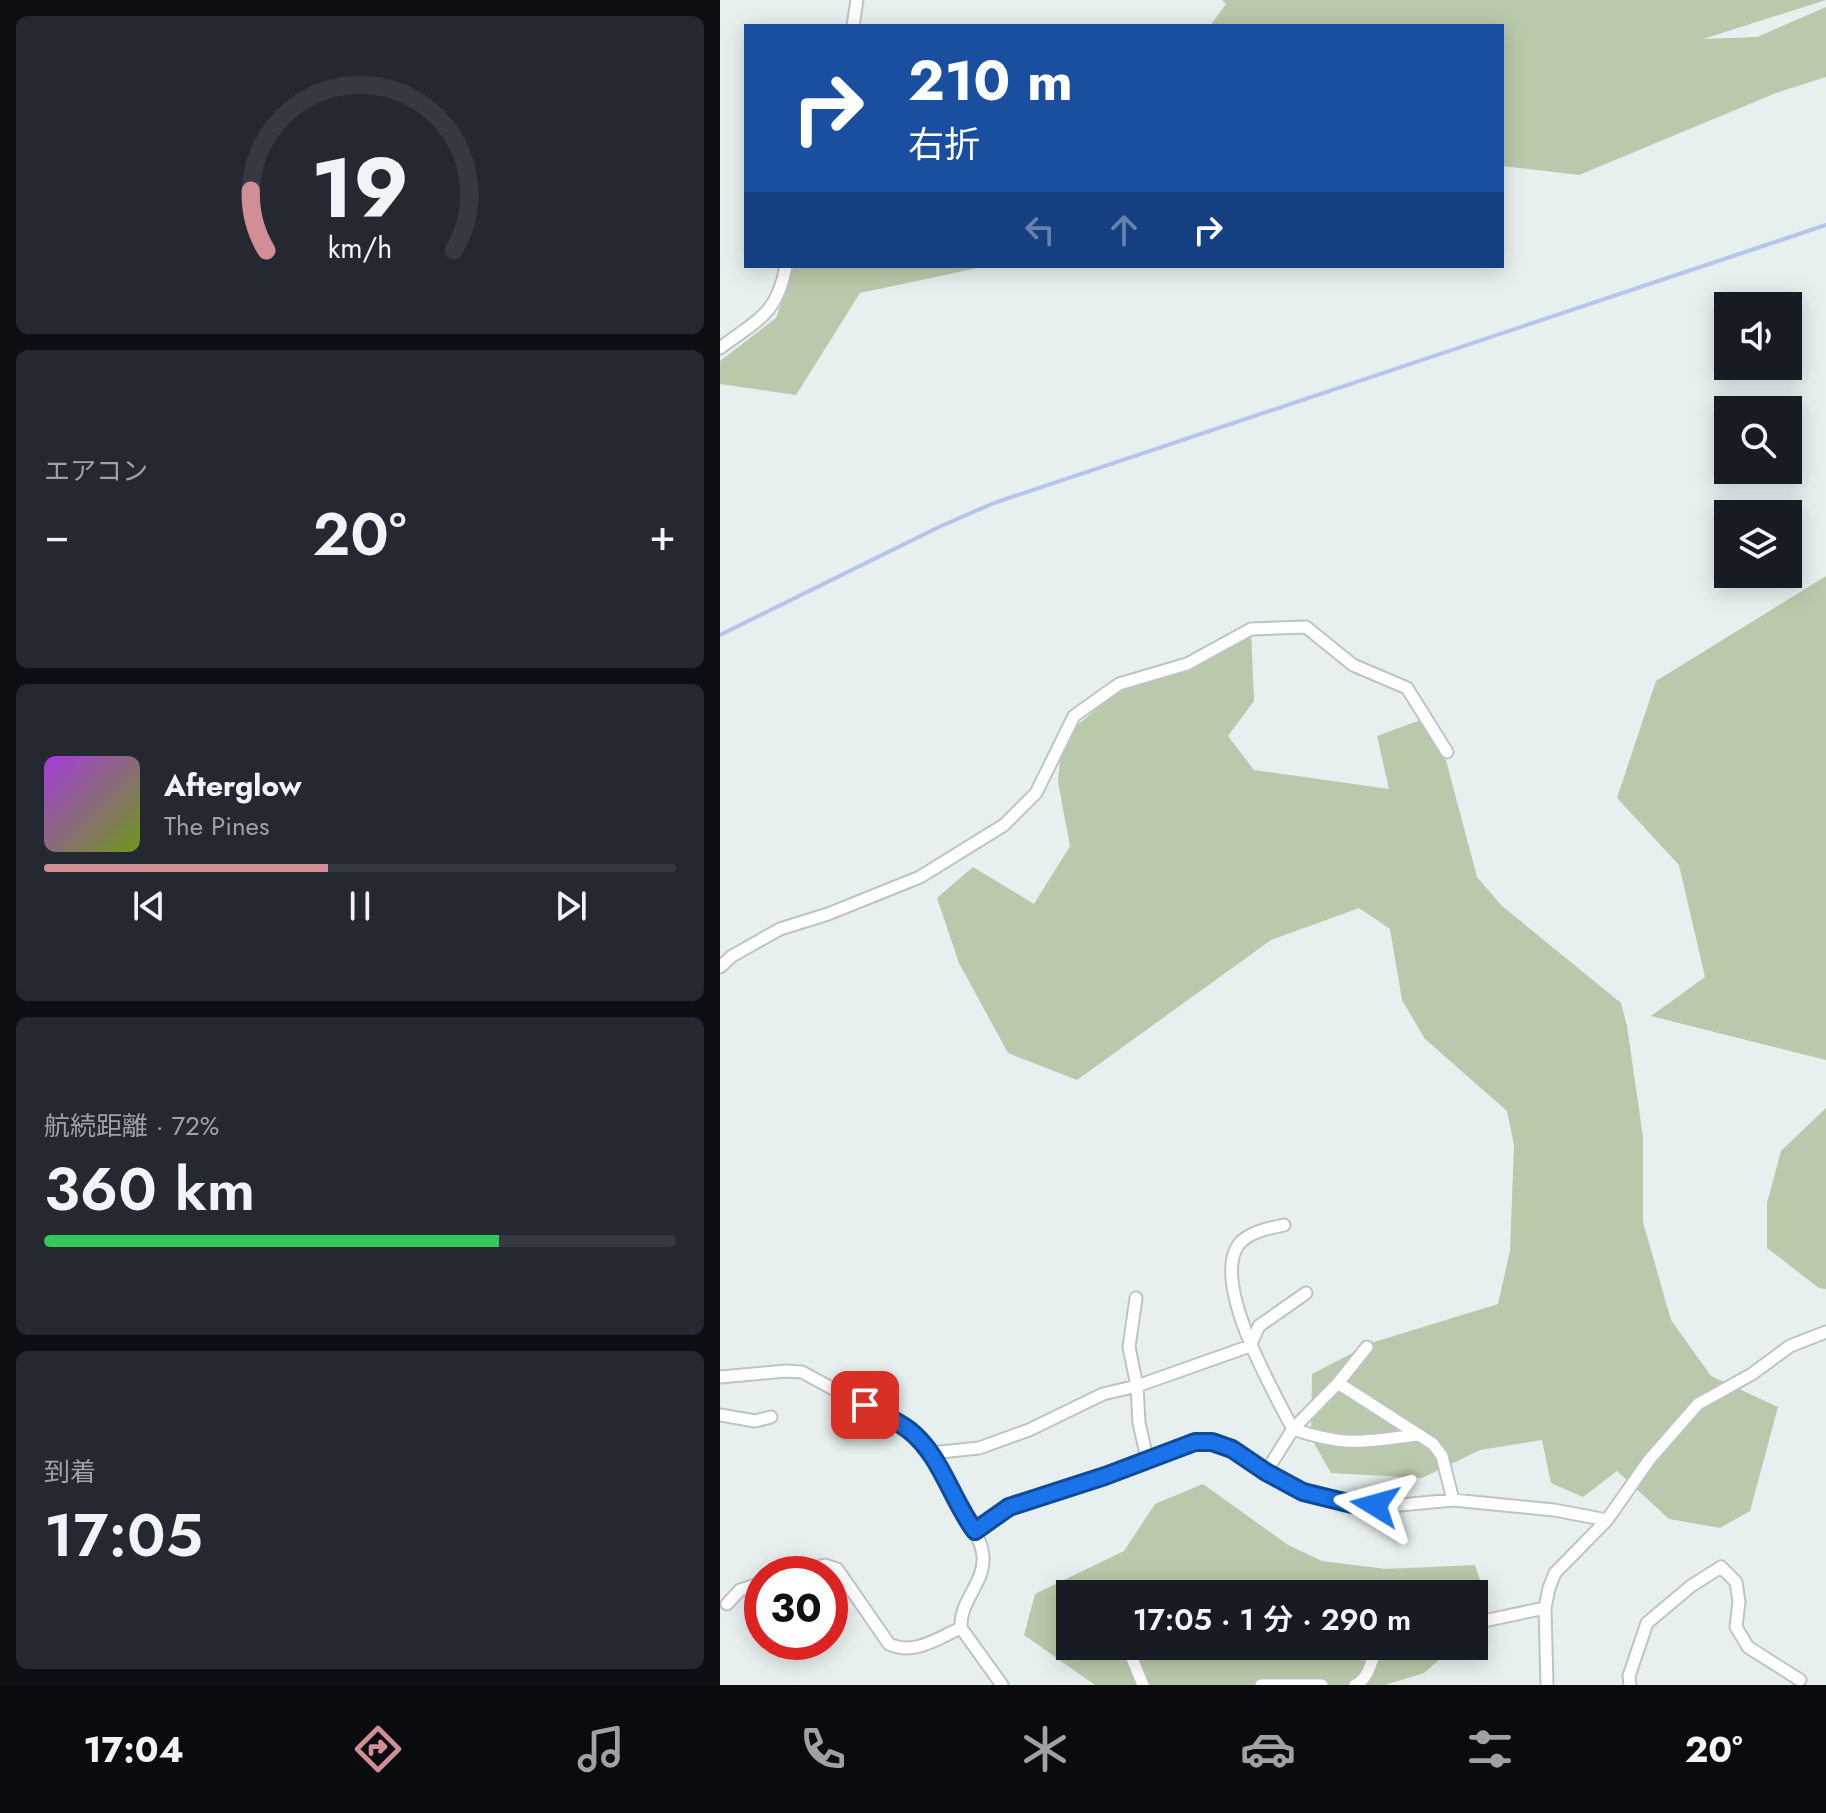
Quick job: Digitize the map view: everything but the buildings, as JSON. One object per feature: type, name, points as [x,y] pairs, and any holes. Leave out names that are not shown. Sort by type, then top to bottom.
[{"type":"street","points":[[853,24],[857,0]]},
{"type":"street","points":[[720,348],[769,311],[778,298],[786,268]]},
{"type":"street","points":[[720,967],[732,956],[780,929],[828,914],[920,877],[1004,825],[1036,793],[1074,716],[1119,684],[1187,664],[1251,629],[1306,627],[1353,665],[1407,688],[1447,752]]},
{"type":"street","points":[[1284,1225],[1254,1234],[1241,1242],[1234,1253],[1233,1277],[1250,1346],[1293,1429],[1335,1442],[1363,1443],[1417,1435]]},
{"type":"street","points":[[931,1453],[979,1448],[1029,1430],[1103,1394],[1137,1386],[1250,1346],[1259,1326],[1306,1293]]},
{"type":"street","points":[[1136,1298],[1129,1347],[1147,1458]]},
{"type":"street","points":[[1547,1685],[1545,1608],[1555,1573],[1607,1520],[1649,1460],[1698,1404],[1752,1374],[1790,1346],[1826,1332]]},
{"type":"street","points":[[1266,1472],[1293,1429],[1338,1383],[1367,1347]]},
{"type":"street","points":[[720,1377],[802,1372],[907,1429],[931,1453],[960,1511],[975,1531],[983,1557],[981,1571],[965,1604],[961,1628],[1002,1685]]},
{"type":"street","points":[[1338,1383],[1433,1444],[1442,1456],[1453,1500]]},
{"type":"street","points":[[720,1415],[755,1421],[771,1417]]},
{"type":"street","points":[[975,1531],[1009,1507],[1105,1476],[1195,1442],[1212,1442],[1232,1449],[1303,1492],[1352,1504],[1400,1505],[1453,1500],[1554,1510],[1607,1520]]},
{"type":"street","points":[[1630,1685],[1629,1676],[1647,1623],[1691,1586],[1721,1567],[1736,1582],[1739,1602],[1736,1627],[1748,1647],[1800,1680]]},
{"type":"street","points":[[848,1585],[889,1644],[900,1649],[912,1650],[961,1628]]},
{"type":"street","points":[[727,1604],[744,1589]]},
{"type":"street","points":[[1488,1620],[1545,1608]]},
{"type":"street","points":[[1133,1660],[1143,1685]]},
{"type":"street","points":[[1355,1685],[1366,1677],[1372,1660]]},
{"type":"street","points":[[1261,1685],[1322,1685]]},
{"type":"green space","points":[[1222,0],[1826,0],[1703,39],[1757,37],[1826,7],[1826,77],[1776,93],[1579,175],[1504,166],[1504,24],[1211,24],[1226,4]]},
{"type":"green space","points":[[793,268],[978,268],[860,293],[796,395],[720,384],[720,361],[776,318]]},
{"type":"green space","points":[[1826,576],[1826,1060],[1651,1016],[1705,977],[1679,865],[1617,798],[1656,681]]},
{"type":"green space","points":[[1251,629],[1254,701],[1228,736],[1254,770],[1389,789],[1377,736],[1429,717],[1447,764],[1477,877],[1502,906],[1621,1003],[1643,1137],[1643,1222],[1671,1320],[1711,1376],[1778,1407],[1750,1511],[1720,1528],[1669,1519],[1617,1471],[1583,1497],[1551,1483],[1542,1440],[1480,1450],[1422,1478],[1331,1473],[1311,1438],[1312,1374],[1374,1342],[1498,1304],[1510,1251],[1514,1145],[1507,1111],[1425,1039],[1402,1000],[1390,929],[1359,908],[1271,940],[1077,1080],[1008,1053],[959,963],[937,898],[973,867],[1034,904],[1070,846],[1058,782],[1062,738],[1112,696]]},
{"type":"green space","points":[[1826,1108],[1826,1289],[1819,1288],[1767,1248],[1767,1203],[1781,1151]]},
{"type":"green space","points":[[1203,1484],[1288,1545],[1322,1561],[1386,1569],[1475,1565],[1480,1580],[1064,1580],[1124,1551],[1155,1504]]},
{"type":"green space","points":[[1056,1584],[1056,1658],[1024,1635],[1035,1594]]},
{"type":"green space","points":[[1060,1660],[1439,1660],[1424,1673],[1385,1685],[1095,1685]]},
{"type":"waterway","points":[[720,635],[994,503],[1826,225]]},
{"type":"route","points":[[865,1405],[919,1439],[931,1453],[960,1511],[975,1531],[1009,1507],[1105,1476],[1195,1442],[1212,1442],[1232,1449],[1303,1492],[1352,1504],[1375,1505]]}]
